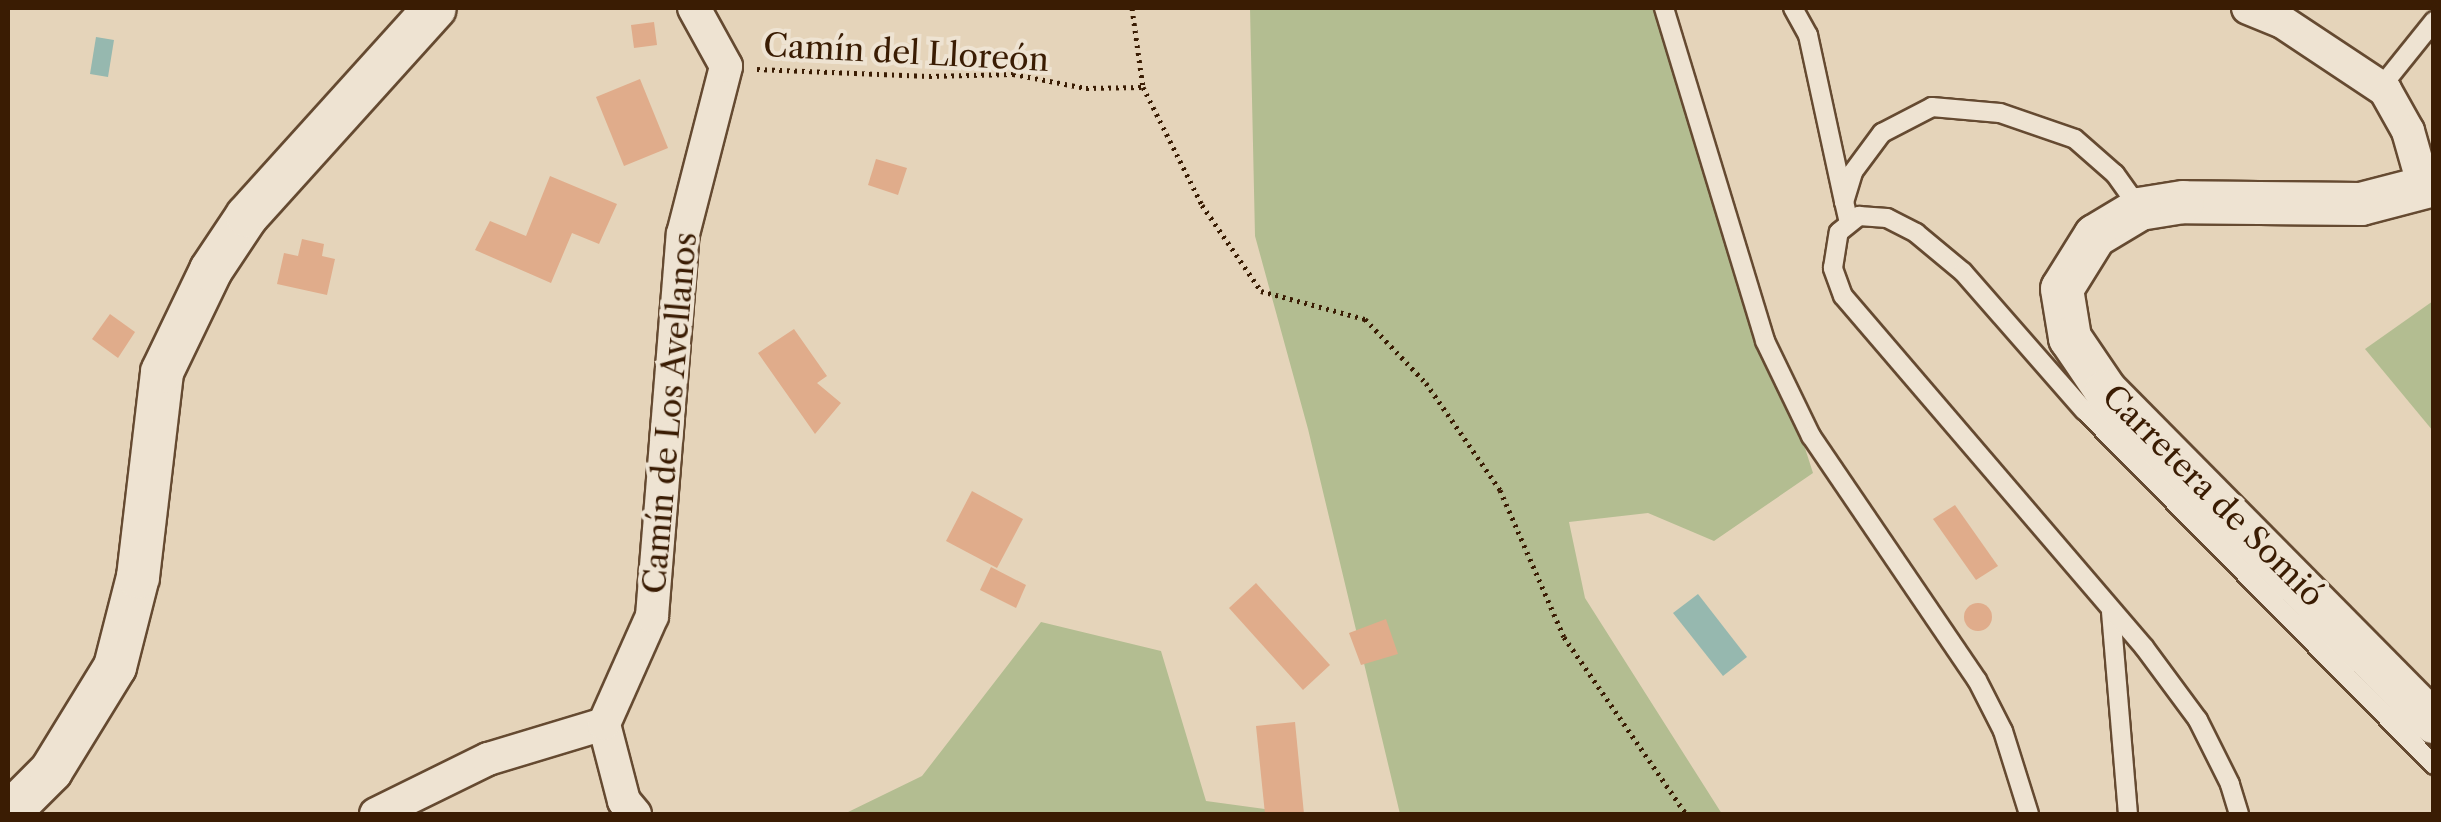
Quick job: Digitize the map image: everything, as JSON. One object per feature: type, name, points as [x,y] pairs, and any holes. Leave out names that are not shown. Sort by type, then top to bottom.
[{"type":"street","points":[[8,814],[50,771],[115,667],[138,577],[162,372],[211,270],[248,216],[435,8]]},
{"type":"street","points":[[694,8],[726,66]]},
{"type":"street","points":[[2248,8],[2282,21],[2381,87],[2408,131],[2429,186]]},
{"type":"street","name":"Camín de Los Avellanos","points":[[604,724],[652,616],[683,234],[726,66]]},
{"type":"street","name":"Carretera de Somió","points":[[2429,186],[2362,204],[2183,202],[2140,209],[2094,236],[2062,289],[2070,338],[2106,391],[2434,722]]},
{"type":"street","points":[[376,814],[488,758],[604,724],[624,801],[635,814]]},
{"type":"lane","points":[[1664,8],[1765,341],[1811,436],[1977,680],[2003,731],[2028,814]]},
{"type":"lane","points":[[1793,8],[1808,35],[1849,223]]},
{"type":"lane","points":[[2381,87],[2434,21]]},
{"type":"lane","points":[[1844,202],[1853,172],[1882,133],[1932,108],[2000,113],[2074,140],[2115,174],[2140,209]]},
{"type":"lane","points":[[2239,814],[2230,784],[2198,720],[1843,296],[1834,268],[1839,232],[1859,216],[1887,218],[1916,233],[1963,272],[2098,424],[2434,765]]},
{"type":"lane","points":[[2111,612],[2128,814]]},
{"type":"path","points":[[1132,8],[1143,87],[1202,205],[1261,291],[1365,319],[1426,382],[1500,490],[1564,638],[1686,814]]},
{"type":"path","name":"Camín del Lloreón","points":[[726,66],[928,76],[1013,74],[1086,88],[1143,87]]},
{"type":"green space","points":[[1250,8],[1664,8],[1813,473],[1714,541],[1648,513],[1569,522],[1585,598],[1722,814],[1400,814],[1308,429],[1255,236]]},
{"type":"green space","points":[[2433,301],[2433,431],[2365,349]]},
{"type":"green space","points":[[1041,622],[1161,651],[1206,801],[1301,814],[844,814],[922,776]]},
{"type":"water","points":[[96,37],[114,40],[108,77],[90,74]]},
{"type":"water","points":[[1698,594],[1747,657],[1723,676],[1673,613]]},
{"type":"building","points":[[654,22],[657,45],[634,48],[631,25]]},
{"type":"building","points":[[640,79],[668,148],[624,166],[596,97]]},
{"type":"building","points":[[876,159],[907,168],[898,195],[868,185]]},
{"type":"building","points":[[550,176],[617,204],[599,244],[572,233],[551,283],[475,250],[490,221],[526,236]]},
{"type":"building","points":[[302,239],[324,244],[322,256],[335,259],[327,295],[277,284],[284,253],[298,256]]},
{"type":"building","points":[[110,314],[135,332],[118,358],[92,339]]},
{"type":"building","points":[[794,329],[827,376],[817,383],[841,403],[815,434],[758,353]]},
{"type":"building","points":[[972,491],[1023,519],[997,568],[946,541]]},
{"type":"building","points":[[1955,505],[1998,566],[1976,580],[1933,519]]},
{"type":"building","points":[[991,567],[1026,585],[1016,608],[980,590]]},
{"type":"building","points":[[1256,583],[1330,665],[1303,690],[1229,608]]},
{"type":"building","points":[[1978,603],[1988,607],[1992,617],[1988,627],[1978,631],[1968,627],[1964,617],[1968,607]]},
{"type":"building","points":[[1386,619],[1398,654],[1361,665],[1349,633]]},
{"type":"building","points":[[1295,722],[1304,814],[1265,814],[1256,726]]}]
